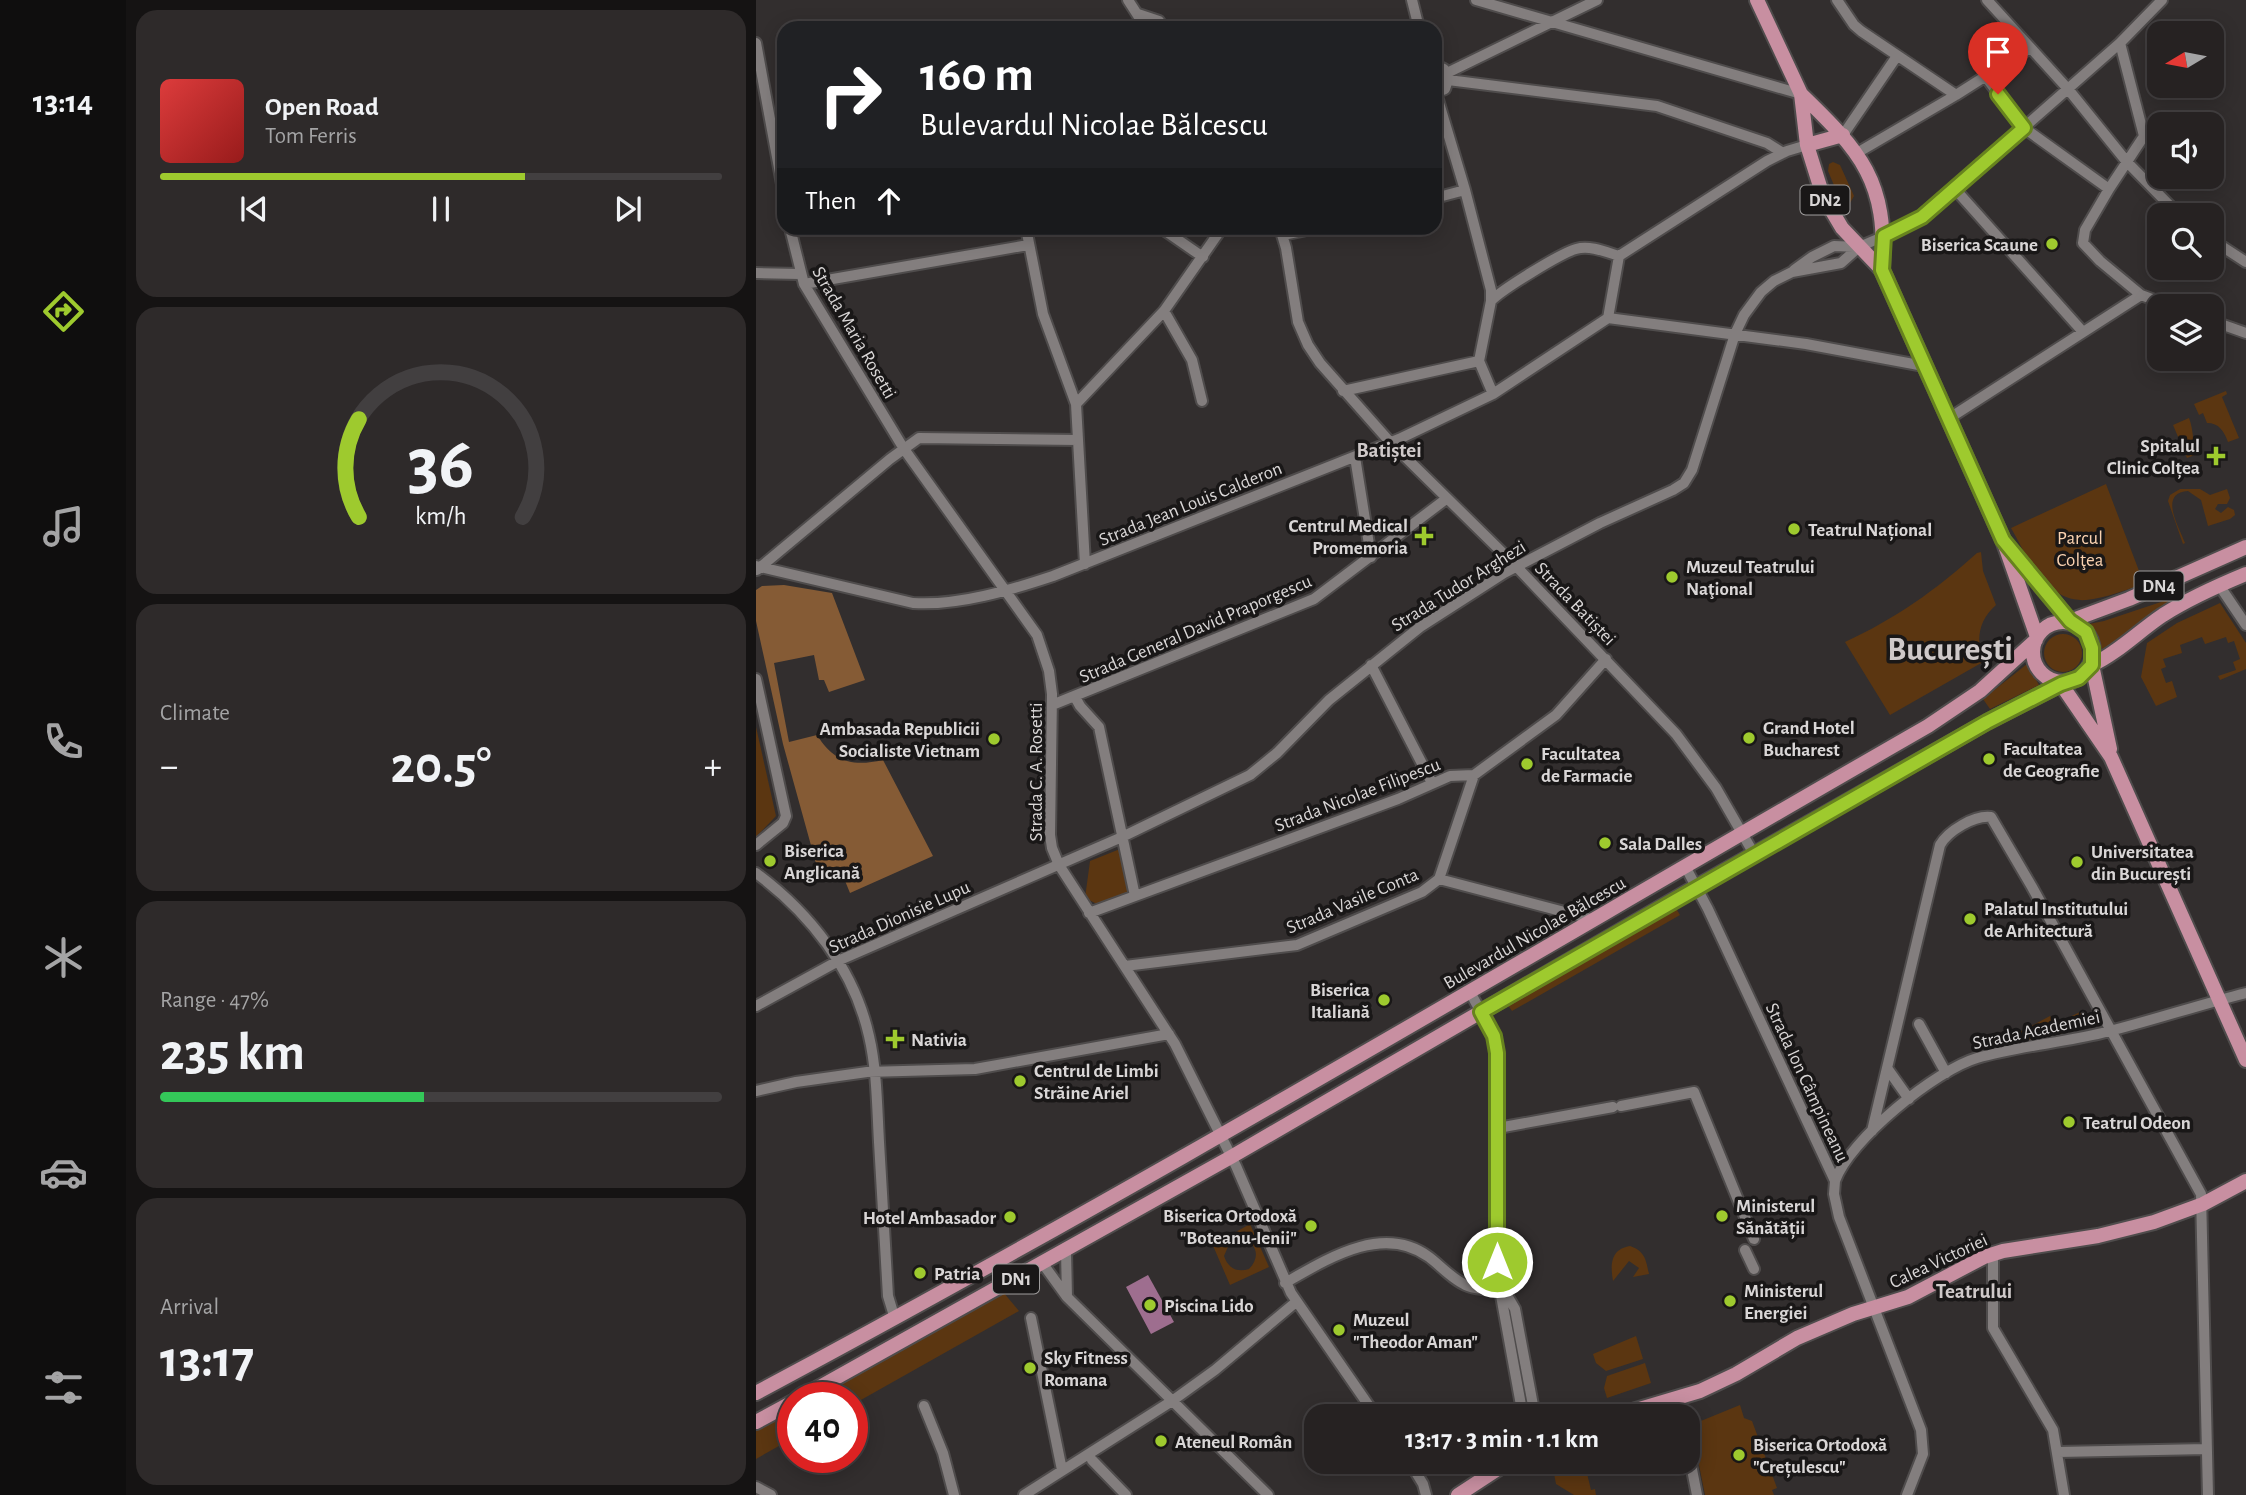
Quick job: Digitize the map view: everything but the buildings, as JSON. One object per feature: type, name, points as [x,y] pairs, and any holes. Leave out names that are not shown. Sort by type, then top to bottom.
[{"type":"main road","name":"DN2","points":[[1757,0],[1801,94],[1807,145],[1823,196],[1842,228],[1882,270],[2003,540],[2036,638]]},
{"type":"main road","name":"DN2","points":[[1801,94],[1843,135],[1857,153],[1874,191],[1884,236],[1882,270]]},
{"type":"main road","points":[[1807,145],[1843,135]]},
{"type":"main road","name":"DN2","points":[[2003,540],[2070,621]]},
{"type":"main road","name":"DN4","points":[[2036,638],[2052,624],[2070,621],[2129,598],[2246,547]]},
{"type":"main road","name":"DN4","points":[[2061,684],[2079,678],[2092,665],[2109,656],[2180,605],[2246,574]]},
{"type":"main road","points":[[2070,621],[2089,637],[2111,757]]},
{"type":"main road","points":[[2036,638],[2034,656],[2040,671],[2050,680],[2061,684],[2111,757],[2246,1060]]},
{"type":"main road","name":"Bulevardul Nicolae Bălcescu","points":[[1222,1136],[1965,702],[1989,684],[2036,638]]},
{"type":"main road","name":"DN1","points":[[829,1382],[1231,1157],[1754,854],[1987,722],[2061,684]]},
{"type":"main road","name":"DN1","points":[[756,1393],[895,1319],[1222,1136]]},
{"type":"main road","name":"Calea Victoriei","points":[[1658,1404],[1700,1391],[1797,1338],[1874,1307],[1908,1297],[1993,1254],[2124,1230],[2203,1204],[2246,1181]]},
{"type":"main road","points":[[756,1422],[777,1411]]},
{"type":"main road","points":[[1458,1495],[1490,1474]]},
{"type":"street","points":[[1412,0],[1417,21]]},
{"type":"street","points":[[1476,0],[1801,94]]},
{"type":"street","points":[[1447,77],[1597,0]]},
{"type":"street","points":[[1838,0],[1854,25],[1956,95]]},
{"type":"street","points":[[1987,0],[2068,89],[2127,162],[2167,203]]},
{"type":"street","points":[[1859,247],[1922,217],[2119,43],[2162,0]]},
{"type":"street","points":[[1134,5],[1156,21]]},
{"type":"street","points":[[1134,5],[1142,21]]},
{"type":"street","points":[[756,43],[777,157]]},
{"type":"street","points":[[2119,43],[2144,136],[2085,230],[2084,243],[2100,261],[2147,297]]},
{"type":"street","points":[[1857,153],[2031,48]]},
{"type":"street","points":[[1843,135],[1897,56]]},
{"type":"street","points":[[1442,69],[1447,77],[1442,90]]},
{"type":"street","points":[[1985,76],[2024,128],[2109,190]]},
{"type":"street","points":[[1447,77],[1657,106],[1768,143],[1783,153]]},
{"type":"street","points":[[1442,113],[1488,278],[1491,301],[1479,361],[1493,394]]},
{"type":"street","points":[[1807,145],[1783,153],[1619,256],[1608,318],[1735,334],[1924,366]]},
{"type":"street","points":[[1955,189],[2083,332]]},
{"type":"street","points":[[1442,196],[1465,190]]},
{"type":"street","name":"Strada Maria Rosetti","points":[[792,235],[802,279],[904,449]]},
{"type":"street","points":[[1027,235],[1043,314],[1076,404],[1085,564]]},
{"type":"street","points":[[1171,235],[1203,257]]},
{"type":"street","points":[[1076,404],[1164,311],[1217,235]]},
{"type":"street","name":"Strada Batiștei","points":[[1283,235],[1295,309],[1302,332],[1314,355],[1390,442],[1516,566],[1685,745],[1716,788],[1754,854]]},
{"type":"street","points":[[756,273],[802,279],[1028,246]]},
{"type":"street","name":"Strada Tudor Arghezi","points":[[1792,272],[1841,263],[1859,247]]},
{"type":"street","name":"Strada Tudor Arghezi","points":[[1059,864],[1122,837],[1250,775],[1277,753],[1329,700],[1420,627],[1516,566],[1684,483],[1692,470],[1735,334],[1744,315],[1761,292],[1774,281],[1829,248],[1859,247]]},
{"type":"street","points":[[1491,301],[1501,291],[1577,248],[1592,248],[1619,256]]},
{"type":"street","points":[[2224,248],[2246,262]]},
{"type":"street","points":[[1948,419],[2141,295]]},
{"type":"street","points":[[1164,311],[1192,360],[1202,401]]},
{"type":"street","name":"Strada Jean Louis Calderon","points":[[757,568],[913,603],[938,603],[1007,590],[1085,564],[1390,442],[1493,394],[1608,318]]},
{"type":"street","points":[[2224,326],[2246,334]]},
{"type":"street","points":[[1343,391],[1479,361]]},
{"type":"street","points":[[757,568],[915,441],[924,438],[1078,440]]},
{"type":"street","name":"Strada C. A. Rosetti","points":[[904,449],[1007,590],[1042,645],[1051,681],[1052,848],[1089,913],[1169,1034],[1231,1157]]},
{"type":"street","points":[[1355,457],[1371,557]]},
{"type":"street","name":"Strada General David Praporgescu","points":[[1052,705],[1314,599],[1446,499]]},
{"type":"street","points":[[2219,585],[2246,625]]},
{"type":"street","name":"Strada Nicolae Filipescu","points":[[1089,913],[1398,799],[1450,776],[1474,775],[1556,715],[1606,659]]},
{"type":"street","points":[[1371,664],[1432,783]]},
{"type":"street","points":[[756,679],[786,816],[783,822],[756,845]]},
{"type":"street","points":[[1075,697],[1099,727],[1135,896]]},
{"type":"street","name":"Strada Vasile Conta","points":[[1125,966],[1297,945],[1411,897],[1439,879],[1474,775]]},
{"type":"street","points":[[1872,1131],[1940,845],[1950,833],[1987,816],[1994,819],[2198,1185],[2203,1204],[2208,1495]]},
{"type":"street","name":"Strada Dionisie Lupu","points":[[756,1006],[840,960],[1059,864]]},
{"type":"street","name":"Strada Ion Câmpineanu","points":[[1685,866],[1835,1181],[1836,1209],[1923,1438],[1921,1464],[1907,1495]]},
{"type":"street","points":[[756,873],[786,898],[840,960],[865,1019],[875,1072],[888,1296],[895,1319]]},
{"type":"street","points":[[1439,879],[1595,920]]},
{"type":"street","points":[[1470,992],[1494,1036],[1497,1048],[1497,1248],[1500,1290],[1521,1404]]},
{"type":"street","name":"Strada Academiei","points":[[1835,1181],[1841,1169],[1887,1116],[1965,1062],[2112,1030],[2246,993]]},
{"type":"street","points":[[1919,1024],[1946,1073]]},
{"type":"street","points":[[756,1091],[796,1082],[875,1072],[975,1069],[1169,1034]]},
{"type":"street","points":[[1886,1068],[1909,1099]]},
{"type":"street","points":[[1498,1128],[1694,1092],[1754,1238]]},
{"type":"street","points":[[1231,1157],[1285,1283],[1368,1404]]},
{"type":"street","points":[[1285,1283],[1352,1249],[1391,1244],[1419,1251],[1464,1285],[1500,1290],[1515,1309],[1533,1404]]},
{"type":"street","points":[[1745,1250],[1754,1269]]},
{"type":"street","points":[[1066,1251],[1067,1297]]},
{"type":"street","points":[[1993,1254],[1994,1332],[2051,1426],[2064,1495]]},
{"type":"street","points":[[1043,1264],[1067,1297],[1268,1495]]},
{"type":"street","points":[[1024,1495],[1172,1401],[1224,1363],[1296,1302]]},
{"type":"street","points":[[1031,1318],[1062,1470]]},
{"type":"street","points":[[923,1406],[943,1453],[954,1495]]},
{"type":"street","points":[[2058,1452],[2207,1449]]},
{"type":"street","points":[[1091,1460],[1126,1495]]},
{"type":"street","points":[[1417,1474],[1426,1495]]},
{"type":"street","points":[[1693,1474],[1697,1495]]},
{"type":"street","points":[[756,1488],[771,1495]]},
{"type":"green space","points":[[1833,162],[1840,165],[1854,196],[1850,203],[1841,202],[1828,171],[1829,164]]},
{"type":"green space","points":[[2226,391],[2227,394],[2222,397],[2239,438],[2228,442],[2220,428],[2207,423],[2203,413],[2199,415],[2194,404]]},
{"type":"green space","points":[[2189,418],[2197,454],[2187,458],[2173,425]]},
{"type":"green space","name":"Parcul Colţea","points":[[2106,484],[2144,584],[2101,598],[2072,599],[2060,594],[2040,576],[2011,528]]},
{"type":"green space","points":[[2180,489],[2200,489],[2210,495],[2227,489],[2230,498],[2227,504],[2218,504],[2215,509],[2221,513],[2228,507],[2234,510],[2235,515],[2208,526],[2201,500],[2188,491],[2179,493],[2172,504],[2175,520],[2185,543],[2183,544],[2168,501],[2170,495]]},
{"type":"green space","points":[[1981,552],[1983,571],[1996,605],[1985,617],[1980,631],[1983,662],[1890,715],[1845,642],[1914,603]]},
{"type":"green space","points":[[2167,600],[2169,604],[2104,654],[2089,624]]},
{"type":"green space","points":[[2220,603],[2246,643],[2246,669],[2220,680],[2218,676],[2236,670],[2233,662],[2240,659],[2234,641],[2228,643],[2226,637],[2205,644],[2202,637],[2180,645],[2182,653],[2163,659],[2166,667],[2161,669],[2166,683],[2172,681],[2177,697],[2156,706],[2141,677],[2147,643],[2177,623]]},
{"type":"green space","points":[[2063,634],[2076,640],[2082,653],[2076,666],[2063,672],[2050,666],[2044,653],[2050,640]]},
{"type":"green space","points":[[2027,664],[2039,685],[1990,709],[1983,699]]},
{"type":"green space","points":[[756,727],[776,816],[756,837]]},
{"type":"green space","points":[[1120,849],[1131,892],[1099,905],[1085,898],[1090,861]]},
{"type":"green space","points":[[1674,905],[1680,915],[1512,1011],[1505,1001]]},
{"type":"green space","points":[[2080,1012],[2088,1028],[2013,1043],[2010,1037],[2050,1016],[2055,1024]]},
{"type":"green space","points":[[1250,1224],[1269,1267],[1230,1285],[1211,1241],[1223,1236],[1225,1238]],"holes":[[[1240,1238],[1246,1240],[1255,1250],[1255,1260],[1249,1269],[1237,1270],[1228,1264],[1224,1256],[1230,1242]]]},
{"type":"green space","points":[[1630,1246],[1642,1253],[1649,1274],[1633,1277],[1639,1268],[1629,1261],[1613,1281],[1613,1258],[1619,1250]]},
{"type":"green space","points":[[1003,1292],[1019,1311],[868,1396],[868,1382],[842,1382]]},
{"type":"green space","points":[[1636,1336],[1643,1359],[1606,1371],[1596,1363],[1593,1354]]},
{"type":"green space","points":[[1645,1363],[1651,1383],[1607,1398],[1604,1388],[1607,1376]]},
{"type":"green space","points":[[1740,1405],[1744,1418],[1752,1421],[1777,1488],[1772,1490],[1774,1495],[1705,1495],[1700,1470],[1700,1421]]},
{"type":"green space","points":[[777,1419],[777,1447],[756,1459],[756,1430]]},
{"type":"green space","points":[[1554,1474],[1587,1474],[1591,1490],[1595,1489],[1596,1495],[1574,1495],[1556,1484]]},
{"type":"shaded area","points":[[784,585],[832,593],[865,680],[829,692],[824,680],[819,680],[814,655],[774,663],[789,742],[817,735],[837,757],[862,763],[883,760],[933,856],[850,893],[841,871],[820,878],[783,744],[756,621],[756,590],[762,586]]},
{"type":"shaded area","name":"Piscina Lido","points":[[1148,1275],[1174,1322],[1151,1334],[1126,1287]]},
{"type":"place","name":"Biserica Scaune","points":[[2052,244]]},
{"type":"place","name":"Spitalul Clinic Colțea","points":[[2216,456]]},
{"type":"place","name":"Teatrul Național","points":[[1794,529]]},
{"type":"place","name":"Centrul Medical Promemoria","points":[[1424,536]]},
{"type":"place","name":"Muzeul Teatrului Naţional","points":[[1672,577]]},
{"type":"place","name":"Grand Hotel Bucharest","points":[[1749,738]]},
{"type":"place","name":"Ambasada Republicii Socialiste Vietnam","points":[[994,739]]},
{"type":"place","name":"Facultatea de Geografie","points":[[1989,759]]},
{"type":"place","name":"Facultatea de Farmacie","points":[[1527,764]]},
{"type":"place","name":"Sala Dalles","points":[[1605,843]]},
{"type":"place","name":"Biserica Anglicană","points":[[770,861]]},
{"type":"place","name":"Universitatea din București","points":[[2077,862]]},
{"type":"place","name":"Palatul Institutului de Arhitectură","points":[[1970,919]]},
{"type":"place","name":"Biserica Italiană","points":[[1384,1000]]},
{"type":"place","name":"Nativia","points":[[895,1039]]},
{"type":"place","name":"Centrul de Limbi Străine Ariel","points":[[1020,1081]]},
{"type":"place","name":"Teatrul Odeon","points":[[2069,1122]]},
{"type":"place","name":"Ministerul Sănătății","points":[[1722,1216]]},
{"type":"place","name":"Hotel Ambasador","points":[[1010,1217]]},
{"type":"place","name":"Biserica Ortodoxă \"Boteanu-Ienii\"","points":[[1311,1226]]},
{"type":"place","name":"Patria","points":[[920,1273]]},
{"type":"place","name":"Ministerul Energiei","points":[[1730,1301]]},
{"type":"place","name":"Piscina Lido","points":[[1150,1305]]},
{"type":"place","name":"Muzeul \"Theodor Aman\"","points":[[1339,1330]]},
{"type":"place","name":"Sky Fitness Romana","points":[[1030,1368]]},
{"type":"place","name":"Ateneul Român","points":[[1161,1441]]},
{"type":"place","name":"Biserica Ortodoxă \"Crețulescu\"","points":[[1739,1455]]},
{"type":"district","name":"Batiștei","points":[[1389,450]]},
{"type":"district","name":"București","points":[[1950,648]]},
{"type":"district","name":"Teatrului","points":[[1974,1291]]},
{"type":"route","points":[[1497,1262],[1497,1053],[1494,1036],[1481,1012],[1987,722],[2061,684],[2079,678],[2086,674],[2092,665],[2093,653],[2086,632],[2070,621],[2003,540],[1882,270],[1884,236],[1922,217],[2024,128],[1998,94]]}]
